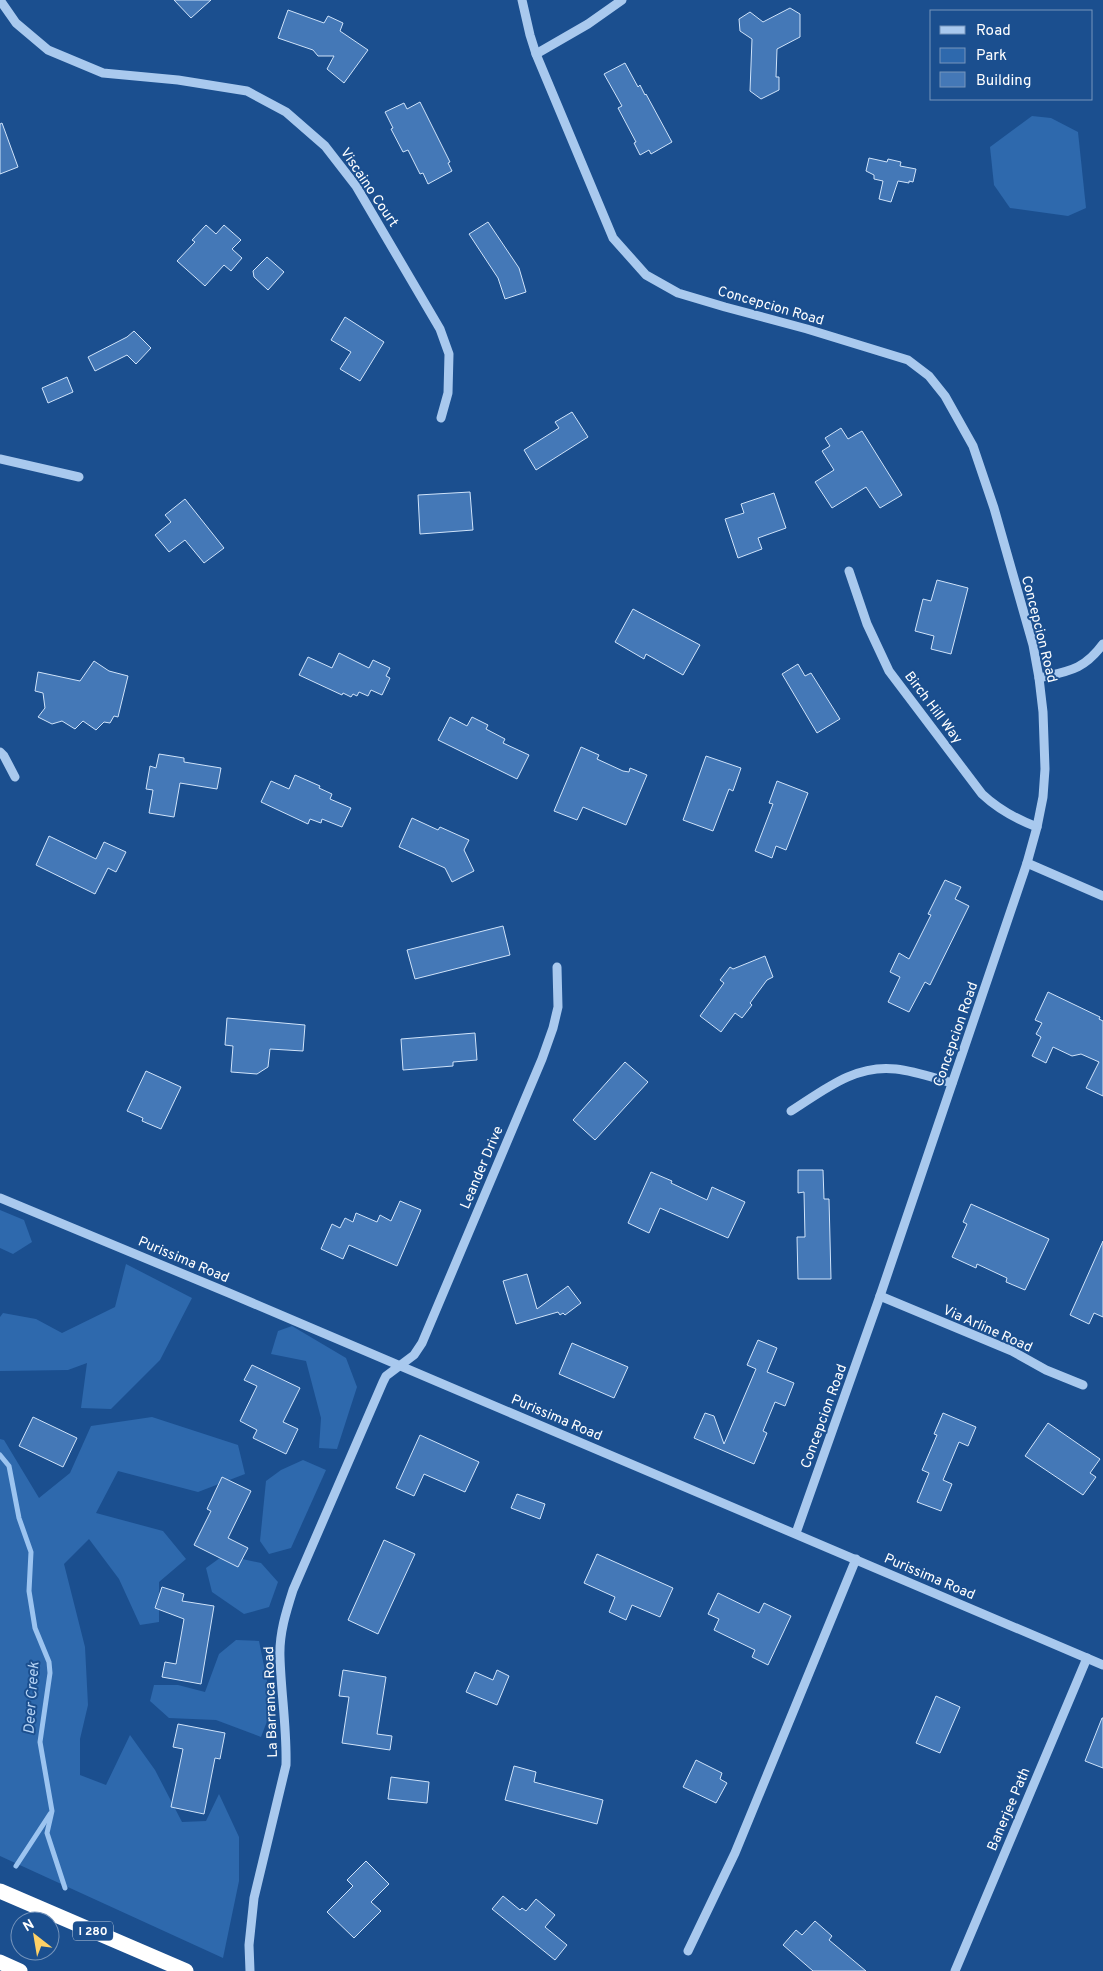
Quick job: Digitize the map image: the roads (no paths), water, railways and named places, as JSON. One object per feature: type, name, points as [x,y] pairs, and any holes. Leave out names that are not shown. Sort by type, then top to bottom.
[{"type":"highway","name":"I 280","points":[[0,1891],[186,1971]]},
{"type":"highway","points":[[0,1962],[20,1971]]},
{"type":"street","name":"Viscaino Court","points":[[0,0],[16,22],[48,50],[102,73],[178,80],[247,91],[286,112],[325,146],[356,186],[440,329],[449,354],[448,393],[441,418]]},
{"type":"street","name":"Concepcion Road","points":[[522,0],[536,54],[613,238],[646,275],[678,293],[807,328],[908,360],[929,376],[945,396],[973,446],[994,508],[1033,645],[1039,678],[1043,712],[1045,769],[1043,797],[1027,864],[880,1296],[796,1533]]},
{"type":"street","points":[[536,54],[588,24],[622,0]]},
{"type":"street","points":[[0,459],[79,477]]},
{"type":"street","name":"Birch Hill Way","points":[[849,571],[867,624],[889,671],[982,794],[996,807],[1012,817],[1037,827]]},
{"type":"street","points":[[1039,678],[1081,666],[1095,656],[1103,644]]},
{"type":"street","points":[[0,752],[15,777]]},
{"type":"street","points":[[1027,864],[1103,896]]},
{"type":"street","name":"Leander Drive","points":[[400,1365],[414,1355],[422,1343],[542,1059],[558,1007],[557,968]]},
{"type":"street","points":[[791,1111],[842,1079],[855,1073],[877,1068],[896,1069],[952,1084]]},
{"type":"street","name":"Purissima Road","points":[[0,1198],[400,1365],[1103,1664]]},
{"type":"street","name":"Via Arline Road","points":[[880,1296],[1005,1347],[1046,1370],[1083,1385]]},
{"type":"street","name":"La Barranca Road","points":[[250,1971],[249,1945],[254,1898],[286,1765],[287,1742],[280,1656],[286,1613],[293,1590],[383,1382],[386,1376],[400,1365]]},
{"type":"street","points":[[688,1951],[735,1854],[856,1559]]},
{"type":"street","name":"Banerjee Path","points":[[955,1971],[1087,1658]]},
{"type":"waterway","name":"Deer Creek","points":[[0,1455],[9,1466],[19,1518],[31,1552],[29,1591],[35,1628],[49,1662],[50,1673],[40,1742],[52,1811],[47,1833],[65,1888]]},
{"type":"waterway","points":[[16,1866],[50,1814]]}]
